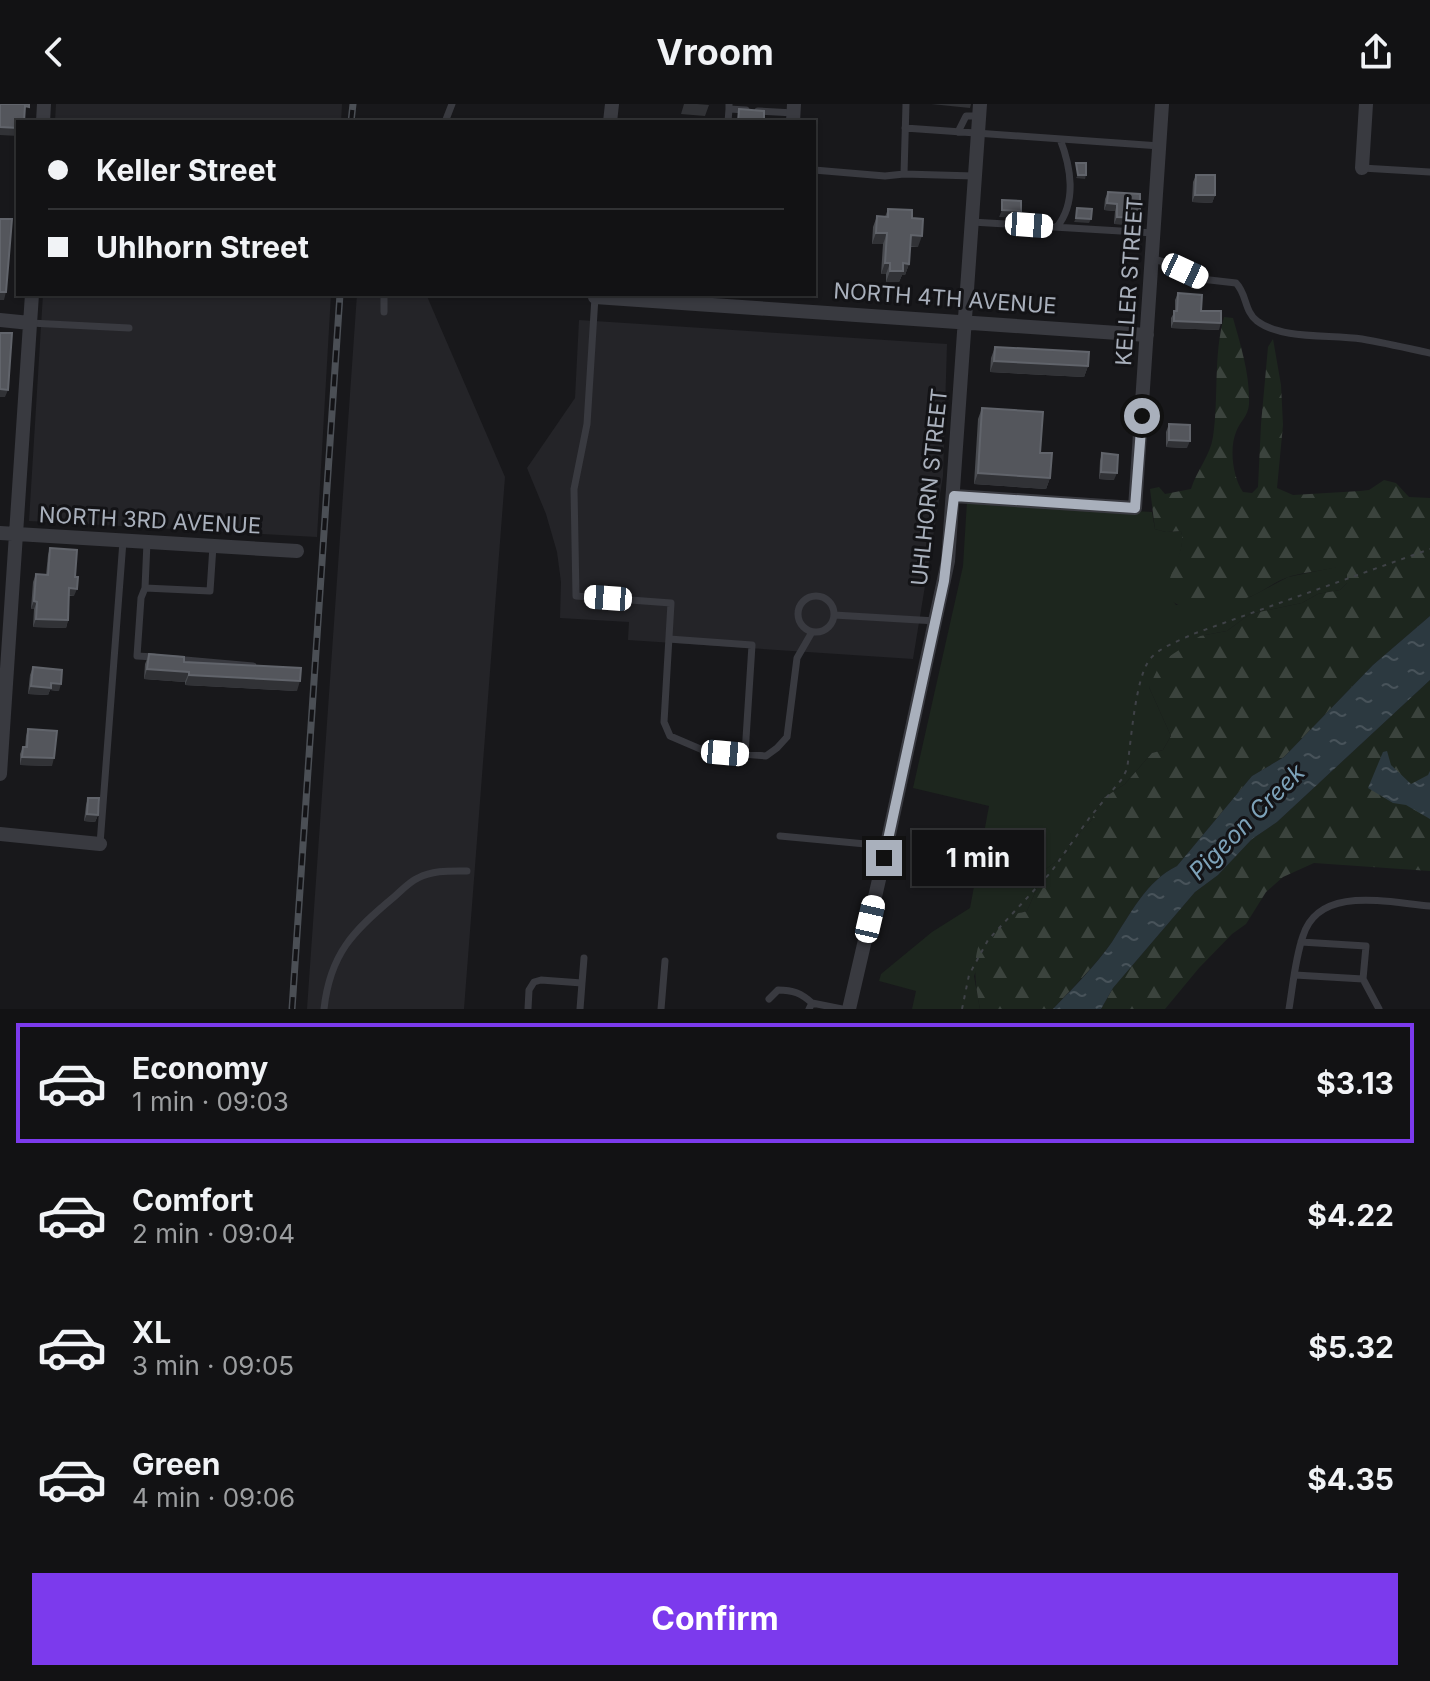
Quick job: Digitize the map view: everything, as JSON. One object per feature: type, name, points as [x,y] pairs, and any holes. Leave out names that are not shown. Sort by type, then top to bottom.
[{"type":"street","name":"KELLER STREET","points":[[954,496],[1135,508],[1162,104]]},
{"type":"street","points":[[1362,168],[1366,104]]},
{"type":"street","name":"UHLHORN STREET","points":[[849,1009],[948,561],[979,110]]},
{"type":"street","points":[[0,774],[5,622],[16,534],[32,296]]},
{"type":"street","name":"NORTH 4TH AVENUE","points":[[596,296],[782,301],[965,322],[1147,335]]},
{"type":"street","points":[[0,320],[30,323]]},
{"type":"street","name":"NORTH 3RD AVENUE","points":[[0,533],[297,551]]},
{"type":"street","points":[[0,834],[100,844]]},
{"type":"lane","points":[[904,174],[906,104]]},
{"type":"lane","points":[[729,106],[794,113]]},
{"type":"lane","points":[[958,132],[966,116],[979,110]]},
{"type":"lane","points":[[905,128],[1160,146]]},
{"type":"lane","points":[[1057,227],[1069,209],[1068,161],[1060,139]]},
{"type":"lane","points":[[1362,168],[1430,172]]},
{"type":"lane","points":[[816,170],[885,176],[974,176]]},
{"type":"lane","points":[[972,222],[1154,233]]},
{"type":"lane","points":[[1153,259],[1201,279],[1236,283],[1241,288],[1249,314],[1277,331],[1360,339],[1430,353]]},
{"type":"lane","points":[[384,296],[384,312]]},
{"type":"lane","points":[[596,296],[587,424],[574,489],[576,596],[671,603],[664,722],[670,736],[705,751],[766,756],[787,737],[797,658],[812,632]]},
{"type":"lane","points":[[30,323],[129,328]]},
{"type":"lane","points":[[100,844],[123,541]]},
{"type":"lane","points":[[147,542],[137,656],[262,666]]},
{"type":"lane","points":[[145,588],[210,591],[213,546]]},
{"type":"lane","points":[[823,597],[832,605],[834,615],[828,628],[812,632],[804,628],[798,619],[799,607],[806,598],[823,597]]},
{"type":"lane","points":[[834,615],[936,621]]},
{"type":"lane","points":[[669,639],[752,645],[745,754]]},
{"type":"lane","points":[[780,836],[887,846]]},
{"type":"lane","points":[[324,1009],[331,971],[344,945],[380,909],[417,878],[441,871],[467,871]]},
{"type":"lane","points":[[1289,1009],[1303,932],[1317,913],[1339,902],[1430,906]]},
{"type":"lane","points":[[1301,942],[1366,946],[1363,979],[1379,1009]]},
{"type":"lane","points":[[580,1009],[584,958]]},
{"type":"lane","points":[[661,1009],[665,961]]},
{"type":"lane","points":[[1295,975],[1363,979]]},
{"type":"lane","points":[[528,1009],[529,990],[534,982],[582,983]]},
{"type":"lane","points":[[769,999],[778,990],[789,990],[801,994],[810,1006],[842,1009]]},
{"type":"path","points":[[962,1009],[969,975],[988,940],[1051,872],[1122,779],[1127,769],[1142,676],[1151,658],[1193,634],[1430,549]]},
{"type":"shaded area","points":[[56,104],[342,104],[341,120],[55,120]]},
{"type":"shaded area","points":[[43,296],[331,296],[317,537],[29,521]]},
{"type":"shaded area","points":[[357,296],[427,296],[505,477],[464,1009],[307,1009]]},
{"type":"shaded area","points":[[579,320],[947,344],[943,476],[913,659],[628,640],[629,622],[560,618],[561,582],[557,552],[546,514],[527,468],[575,398]]},
{"type":"green space","points":[[1224,317],[1233,318],[1248,382],[1248,408],[1236,432],[1233,447],[1235,471],[1243,492],[1252,493],[1258,487],[1268,347],[1273,339],[1281,385],[1283,425],[1277,488],[1293,495],[1360,491],[1369,490],[1384,480],[1396,483],[1409,497],[1430,498],[1430,616],[1373,665],[1284,757],[1252,776],[1177,866],[1148,889],[1105,951],[1053,1009],[980,1009],[976,986],[977,950],[987,929],[999,918],[1027,911],[1045,870],[1068,852],[1070,843],[1091,821],[1102,799],[1125,784],[1152,753],[1163,750],[1171,736],[1149,687],[1161,662],[1200,636],[1227,631],[1250,614],[1302,603],[1318,594],[1340,590],[1347,583],[1347,573],[1340,567],[1291,576],[1252,596],[1208,607],[1184,607],[1170,597],[1169,581],[1181,548],[1181,531],[1155,529],[1150,489],[1159,487],[1165,494],[1191,489],[1209,450],[1215,422],[1218,347]]},
{"type":"green space","points":[[967,501],[1152,512],[1155,529],[1181,531],[1181,550],[1170,587],[1176,605],[1250,597],[1288,577],[1341,566],[1347,573],[1347,583],[1340,590],[1318,594],[1302,603],[1250,614],[1227,631],[1200,636],[1149,687],[1171,736],[1163,750],[1152,753],[1125,784],[1102,799],[1091,821],[1070,843],[1068,852],[1045,870],[1027,911],[997,920],[974,976],[980,1009],[912,1009],[916,991],[879,981],[881,974],[932,932],[970,908],[989,806],[913,788],[963,566]]},
{"type":"green space","points":[[1430,680],[1430,871],[1314,863],[1283,877],[1266,892],[1246,924],[1199,968],[1165,1009],[1101,1009],[1113,988],[1195,892],[1218,875],[1252,839],[1277,822]]},
{"type":"water","name":"Pigeon Creek","points":[[1430,616],[1430,680],[1277,822],[1252,839],[1218,875],[1195,892],[1113,988],[1101,1009],[1053,1009],[1105,951],[1148,889],[1177,866],[1252,776],[1284,757],[1373,665]]},
{"type":"water","points":[[1387,751],[1391,765],[1411,784],[1430,771],[1430,819],[1368,788],[1383,752]]},
{"type":"building","points":[[0,104],[29,104],[29,107],[25,106],[24,120],[16,120],[16,128],[0,127]]},
{"type":"building","points":[[739,109],[764,111],[764,120],[738,120]]},
{"type":"building","points":[[1076,163],[1086,163],[1086,175],[1078,175]]},
{"type":"building","points":[[1196,175],[1215,175],[1215,195],[1195,195]]},
{"type":"building","points":[[1108,192],[1140,194],[1140,218],[1117,217],[1117,204],[1107,203]]},
{"type":"building","points":[[1002,200],[1021,201],[1021,211],[1002,210]]},
{"type":"building","points":[[1077,208],[1092,209],[1091,219],[1076,218]]},
{"type":"building","points":[[888,209],[912,210],[912,218],[923,219],[922,236],[911,235],[909,264],[903,263],[903,271],[890,271],[890,263],[885,263],[887,233],[876,233],[877,216],[888,217]]},
{"type":"building","points":[[0,219],[12,219],[6,292],[0,292]]},
{"type":"building","points":[[1178,293],[1202,295],[1201,311],[1221,311],[1221,323],[1174,321]]},
{"type":"building","points":[[0,333],[12,333],[8,390],[0,389]]},
{"type":"building","points":[[995,347],[1089,352],[1088,366],[994,361]]},
{"type":"building","points":[[982,408],[1043,412],[1040,453],[1052,453],[1050,478],[978,473]]},
{"type":"building","points":[[1169,424],[1190,425],[1190,441],[1169,440]]},
{"type":"building","points":[[1102,453],[1118,455],[1117,473],[1101,472]]},
{"type":"building","points":[[50,548],[77,550],[77,589],[69,588],[68,620],[36,619],[36,574],[48,575]]},
{"type":"building","points":[[149,654],[184,657],[184,662],[301,668],[300,681],[189,675],[189,672],[147,669]]},
{"type":"building","points":[[33,667],[62,670],[61,684],[51,683],[51,688],[31,686]]},
{"type":"building","points":[[28,729],[57,731],[54,758],[22,757],[23,747],[27,747]]},
{"type":"building","points":[[88,798],[99,798],[98,815],[87,814]]},
{"type":"railway","points":[[351,120],[353,104]]},
{"type":"railway","points":[[292,1009],[340,296]]},
{"type":"route","points":[[884,858],[948,561],[954,496],[1135,508],[1142,416]]}]
